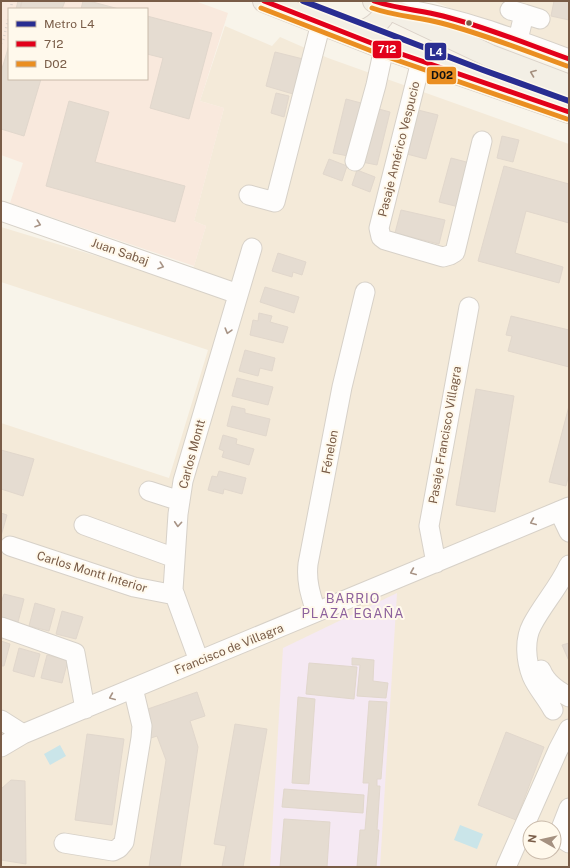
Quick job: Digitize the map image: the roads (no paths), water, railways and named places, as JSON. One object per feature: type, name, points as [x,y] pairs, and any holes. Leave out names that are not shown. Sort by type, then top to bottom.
[{"type":"main road","points":[[264,1],[384,48],[569,112]]},
{"type":"main road","points":[[352,35],[365,32],[375,26],[382,17],[384,3],[490,56],[569,86]]},
{"type":"street","points":[[384,3],[442,16],[518,40],[569,59]]},
{"type":"street","points":[[518,40],[525,14]]},
{"type":"street","points":[[249,195],[275,202],[312,52],[321,23]]},
{"type":"street","points":[[355,161],[376,85],[384,48]]},
{"type":"street","name":"Pasaje Américo Vespucio","points":[[420,61],[380,228],[381,237],[385,240],[443,257],[455,252],[482,141]]},
{"type":"street","name":"Juan Sabaj","points":[[1,211],[238,294]]},
{"type":"street","name":"Carlos Montt","points":[[199,661],[173,590],[180,501],[183,482],[252,248]]},
{"type":"street","name":"Fénelon","points":[[316,612],[308,588],[308,564],[342,387],[365,292]]},
{"type":"street","name":"Pasaje Francisco Villagra","points":[[436,563],[429,526],[469,307]]},
{"type":"street","points":[[149,491],[180,501]]},
{"type":"street","points":[[564,509],[569,532]]},
{"type":"street","name":"Francisco de Villagra","points":[[1,747],[23,734],[564,509]]},
{"type":"street","points":[[84,525],[175,558]]},
{"type":"street","name":"Carlos Montt Interior","points":[[10,546],[134,586],[175,595]]},
{"type":"street","points":[[562,720],[536,685],[528,665],[527,642],[531,626],[562,579],[569,565]]},
{"type":"street","points":[[569,588],[545,626],[538,652],[538,664],[546,680],[553,687],[569,697]]},
{"type":"street","points":[[1,627],[75,652],[85,709]]},
{"type":"street","points":[[64,843],[113,851],[119,848],[124,842],[142,726],[133,688]]},
{"type":"street","points":[[506,867],[558,750],[562,720],[554,704],[558,699],[569,697]]},
{"type":"street","points":[[1,720],[23,734]]},
{"type":"street","points":[[569,808],[560,831],[560,837],[569,843]]},
{"type":"water","points":[[60,745],[66,756],[50,765],[44,754]]},
{"type":"water","points":[[460,825],[483,834],[477,849],[454,840]]},
{"type":"metro line","name":"L4","points":[[303,1],[483,70],[569,101]]},
{"type":"district","name":"BARRIO PLAZA EGAÑA","points":[[353,606]]}]
